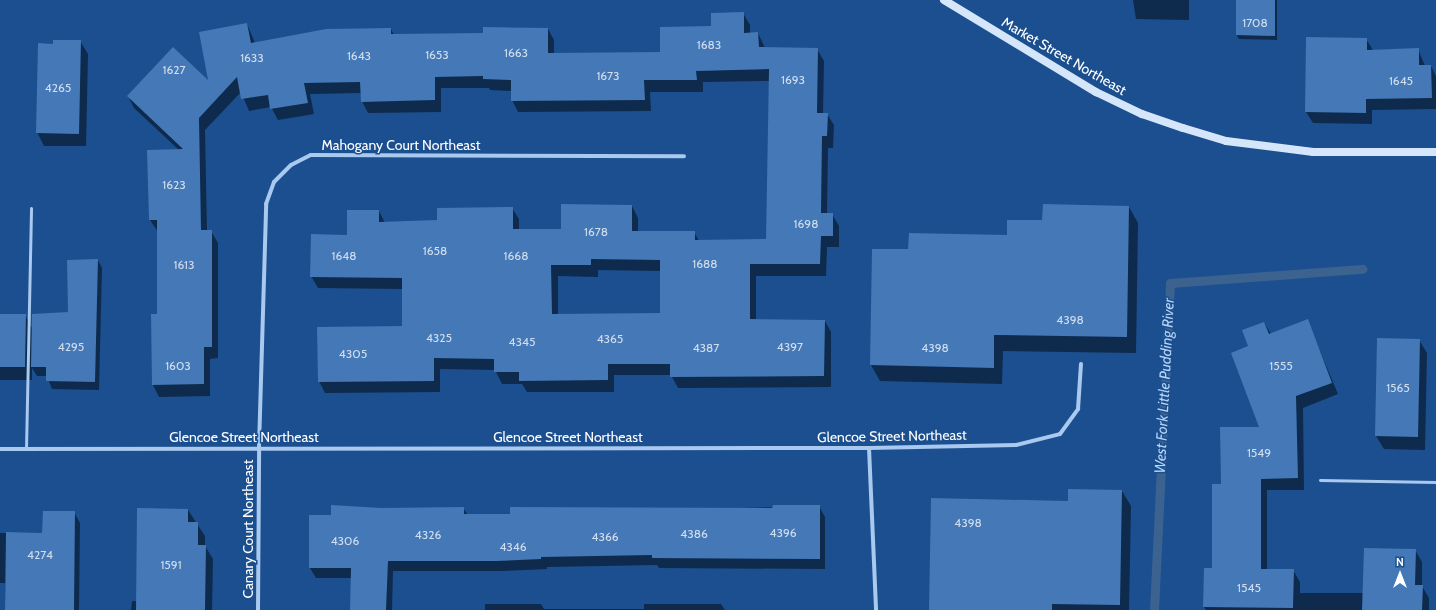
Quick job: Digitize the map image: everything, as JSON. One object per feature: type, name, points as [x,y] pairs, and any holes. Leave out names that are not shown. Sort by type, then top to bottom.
[{"type":"main road","name":"Market Street Northeast","points":[[944,0],[1096,92],[1142,114],[1183,128],[1226,141],[1313,152],[1436,152]]},
{"type":"street","name":"Mahogany Court Northeast","points":[[259,447],[266,204],[274,182],[291,165],[311,155],[684,156]]},
{"type":"street","name":"Glencoe Street Northeast","points":[[0,449],[259,447],[869,448],[1016,445],[1060,434],[1078,409],[1081,364]]},
{"type":"street","name":"Canary Court Northeast","points":[[258,610],[259,447]]},
{"type":"street","points":[[869,448],[876,610]]},
{"type":"lane","points":[[26,449],[31,208]]},
{"type":"lane","points":[[1320,480],[1436,482]]},
{"type":"building","points":[[1236,0],[1275,0],[1275,36],[1236,35]]},
{"type":"building","points":[[744,12],[744,33],[758,32],[759,47],[818,48],[817,113],[828,113],[827,136],[822,136],[821,213],[833,213],[833,236],[821,236],[820,264],[750,264],[750,319],[825,320],[824,376],[670,377],[670,364],[608,364],[608,380],[519,381],[519,372],[494,372],[494,359],[434,358],[434,381],[318,382],[317,327],[402,326],[402,278],[310,277],[311,234],[347,235],[347,210],[379,210],[379,222],[437,220],[437,208],[513,207],[513,229],[561,229],[561,204],[632,205],[632,231],[695,231],[695,240],[766,239],[769,69],[696,71],[697,80],[644,80],[645,100],[511,101],[511,80],[483,79],[483,76],[435,77],[435,100],[361,102],[360,82],[304,83],[308,103],[270,109],[268,95],[241,99],[237,77],[199,118],[201,230],[212,230],[212,347],[204,347],[204,384],[152,385],[151,314],[157,314],[157,220],[149,220],[147,150],[183,149],[127,96],[173,47],[208,80],[199,32],[247,23],[251,43],[326,29],[391,28],[391,34],[483,33],[483,27],[548,28],[548,53],[660,52],[660,27],[711,26],[711,13]],"holes":[[[591,259],[660,260],[660,313],[552,314],[551,265],[591,265]]]},
{"type":"building","points":[[1306,37],[1367,38],[1367,50],[1419,48],[1419,65],[1431,65],[1432,98],[1366,99],[1366,113],[1305,112]]},
{"type":"building","points":[[53,40],[81,40],[79,134],[36,133],[38,43],[53,44]]},
{"type":"building","points":[[1043,204],[1129,206],[1127,337],[994,335],[994,368],[870,365],[872,249],[908,249],[909,233],[1007,235],[1007,220],[1042,220]]},
{"type":"building","points":[[98,259],[95,382],[46,381],[46,367],[31,367],[32,314],[68,312],[67,260]]},
{"type":"building","points":[[0,314],[26,314],[25,367],[0,367]]},
{"type":"building","points":[[1308,319],[1332,383],[1296,396],[1298,478],[1261,479],[1261,569],[1294,569],[1293,608],[1203,607],[1204,568],[1212,568],[1212,484],[1221,484],[1220,427],[1259,427],[1231,353],[1248,346],[1242,330],[1264,322],[1269,334]]},
{"type":"building","points":[[1377,338],[1420,339],[1418,437],[1375,436]]},
{"type":"building","points":[[1068,489],[1122,490],[1120,605],[1052,604],[1052,610],[929,610],[931,498],[1068,501]]},
{"type":"building","points":[[331,505],[381,508],[464,507],[464,514],[510,514],[510,507],[772,508],[773,505],[820,505],[820,559],[652,558],[652,555],[541,557],[541,559],[496,561],[388,561],[386,610],[350,610],[351,568],[309,568],[309,515],[331,515]]},
{"type":"building","points":[[137,508],[188,509],[188,522],[198,522],[198,545],[206,545],[205,610],[136,610]]},
{"type":"building","points":[[43,511],[75,511],[74,610],[5,610],[6,532],[42,533]]},
{"type":"building","points":[[1364,548],[1416,549],[1415,585],[1423,585],[1422,610],[1362,610]]},
{"type":"waterway","name":"West Fork Little Pudding River","points":[[1154,610],[1170,283],[1362,269]]}]
